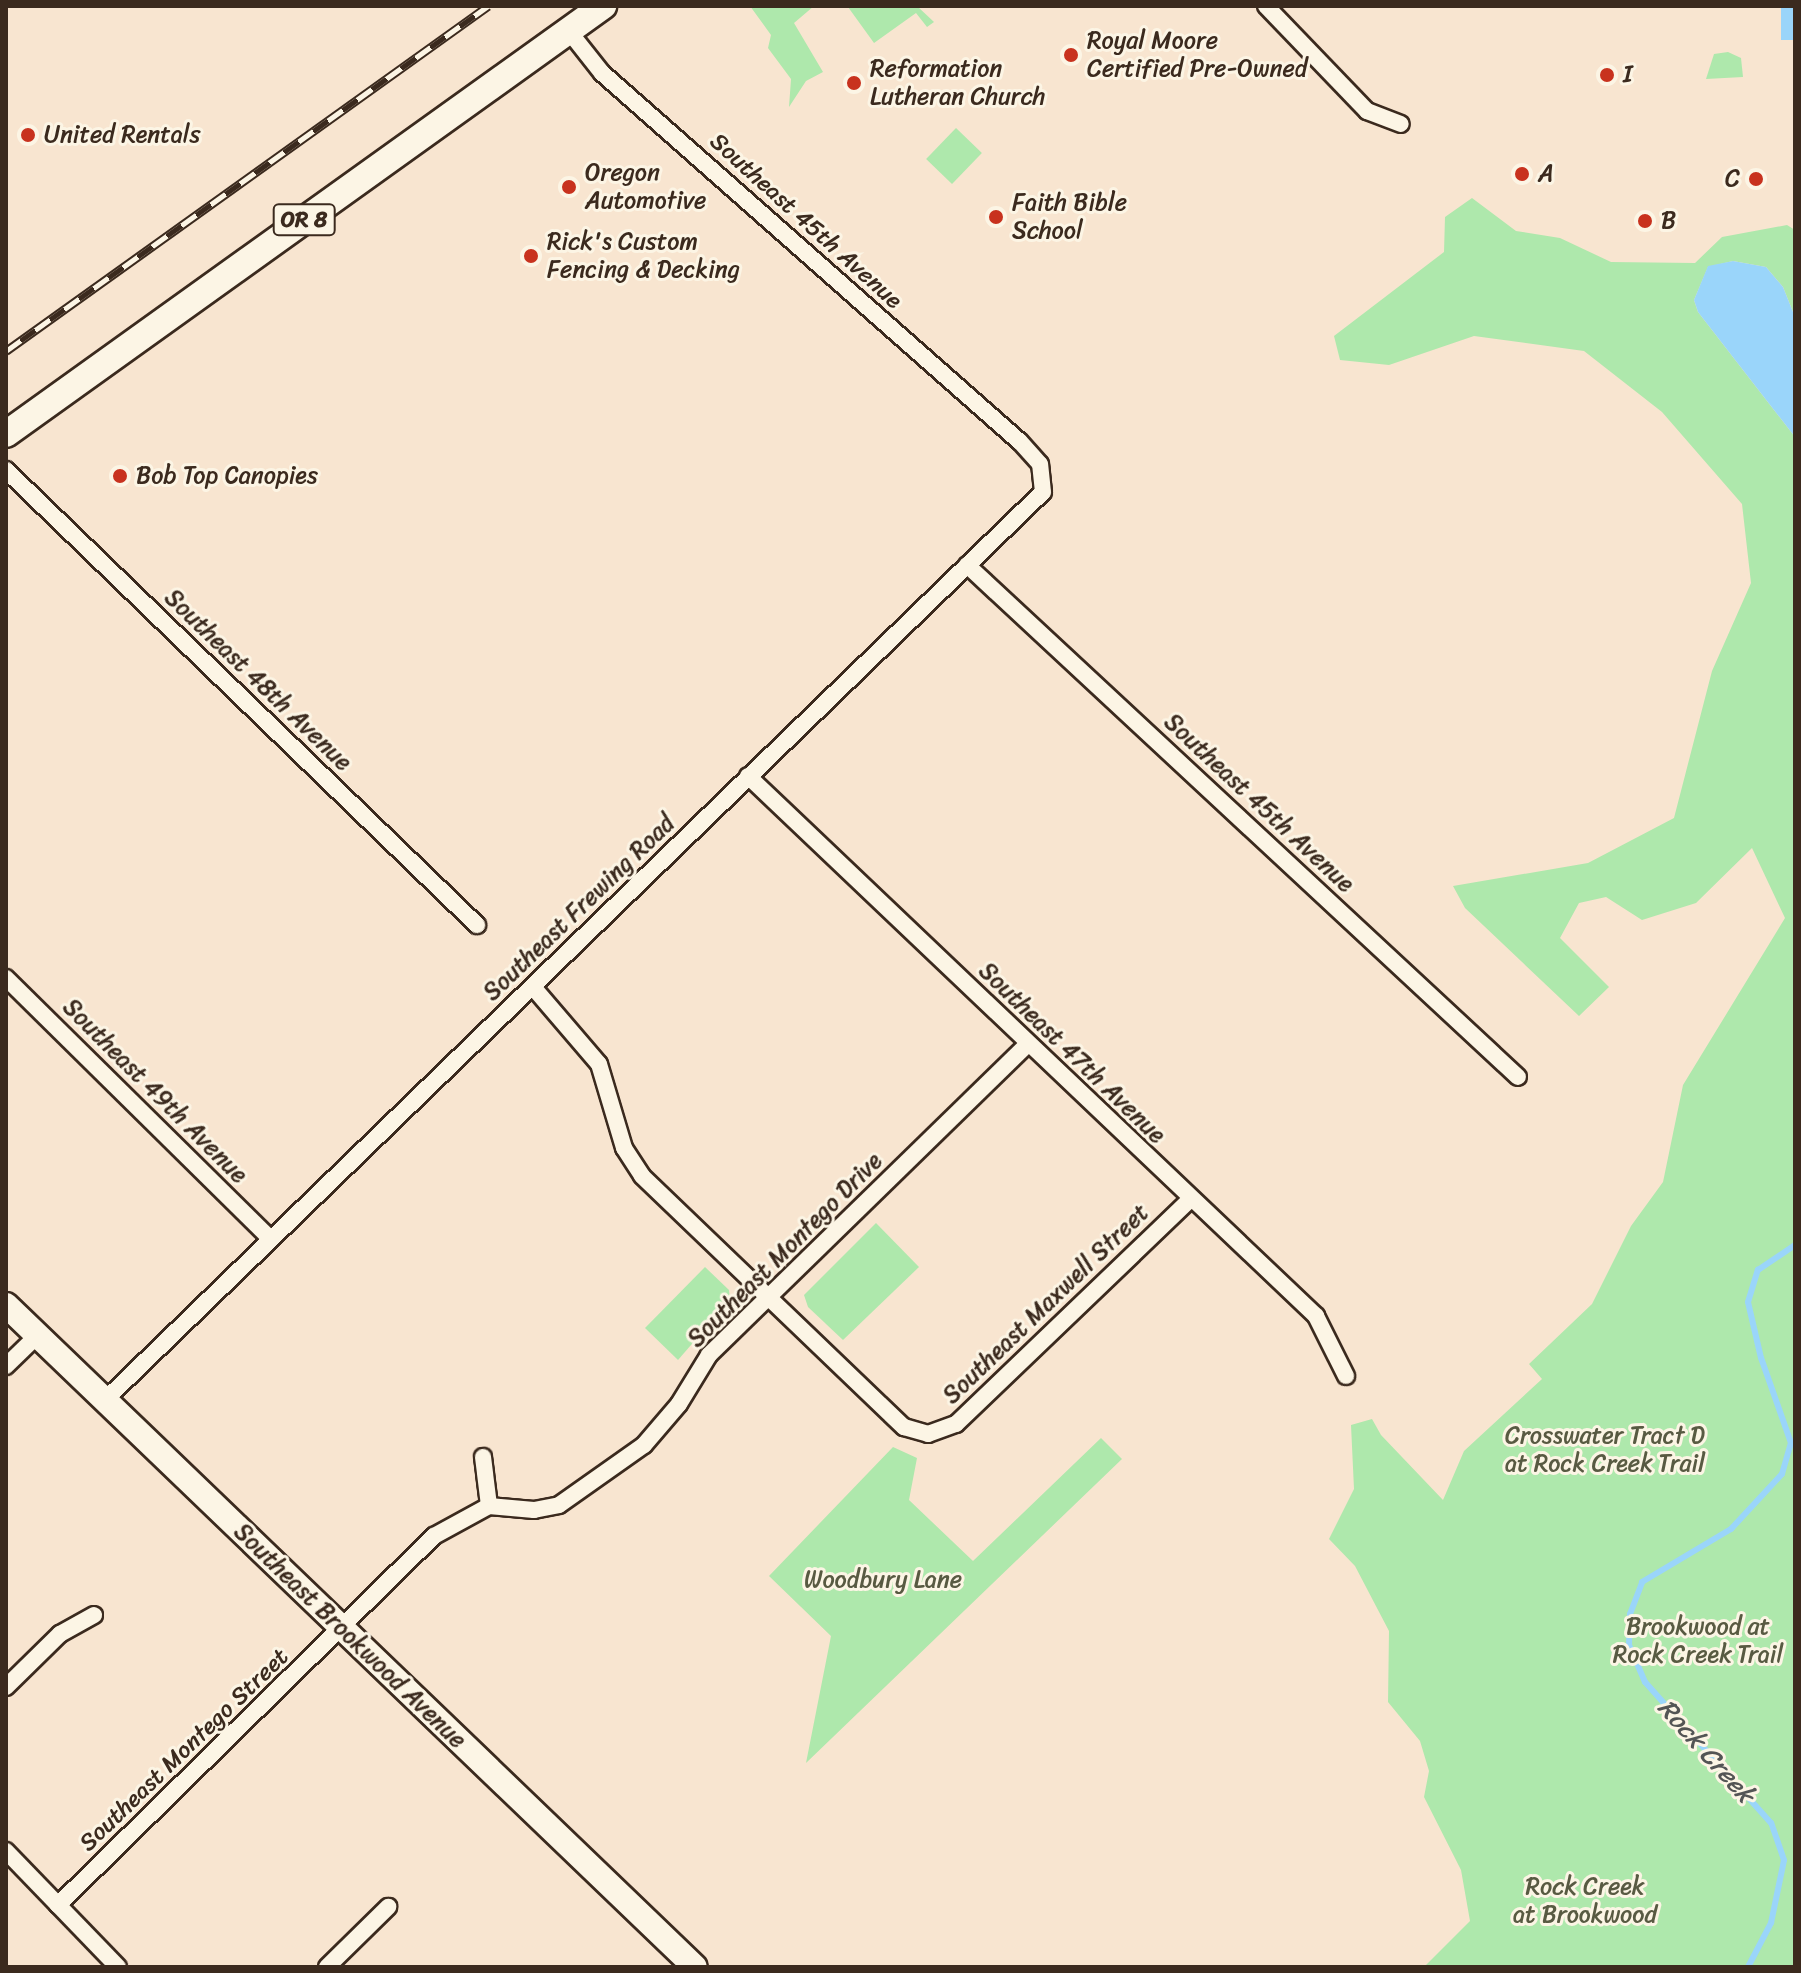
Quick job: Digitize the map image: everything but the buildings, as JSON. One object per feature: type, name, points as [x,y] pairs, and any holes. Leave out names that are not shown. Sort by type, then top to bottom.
[{"type":"main road","name":"OR 8","points":[[6,434],[603,6]]},
{"type":"main road","name":"Southeast Brookwood Avenue","points":[[6,1305],[695,1967]]},
{"type":"street","points":[[1266,6],[1367,111],[1401,124]]},
{"type":"street","name":"Southeast 45th Avenue","points":[[568,30],[602,73],[1019,441]]},
{"type":"street","name":"Southeast Frewing Road","points":[[105,1400],[1043,492],[1040,464],[1019,441]]},
{"type":"street","name":"Southeast 48th Avenue","points":[[6,470],[477,925]]},
{"type":"street","name":"Southeast 45th Avenue","points":[[967,565],[1518,1077]]},
{"type":"street","name":"Southeast 47th Avenue","points":[[748,776],[1316,1316],[1346,1376]]},
{"type":"street","name":"Southeast 49th Avenue","points":[[6,978],[270,1238]]},
{"type":"street","points":[[533,987],[599,1064],[624,1148],[642,1176],[768,1299]]},
{"type":"street","name":"Southeast Montego Drive","points":[[489,1506],[534,1510],[583,1493],[665,1423],[709,1355],[1028,1044]]},
{"type":"street","name":"Southeast Maxwell Street","points":[[768,1299],[904,1427],[928,1434],[956,1424],[1191,1199]]},
{"type":"street","points":[[6,1366],[38,1335]]},
{"type":"street","points":[[343,1629],[434,1536],[489,1506],[483,1457]]},
{"type":"street","points":[[6,1687],[60,1634],[94,1615]]},
{"type":"street","name":"Southeast Montego Street","points":[[58,1905],[343,1629]]},
{"type":"street","points":[[6,1851],[118,1967]]},
{"type":"street","points":[[327,1967],[388,1907]]},
{"type":"green space","points":[[750,6],[814,6],[794,23],[823,72],[806,81],[789,107],[791,79],[768,48],[771,35]]},
{"type":"green space","points":[[917,6],[934,22],[927,27],[916,13],[874,43],[848,7]]},
{"type":"green space","points":[[1728,52],[1741,58],[1743,77],[1706,79],[1714,54]]},
{"type":"green space","points":[[956,128],[982,153],[952,184],[926,159]]},
{"type":"green space","points":[[1472,198],[1516,231],[1560,238],[1611,262],[1695,263],[1722,237],[1787,225],[1795,230],[1795,317],[1783,287],[1766,267],[1733,261],[1708,267],[1694,300],[1698,312],[1795,437],[1795,1967],[1424,1967],[1470,1921],[1461,1870],[1424,1797],[1429,1771],[1420,1741],[1388,1702],[1389,1631],[1355,1566],[1329,1539],[1354,1489],[1351,1425],[1372,1419],[1381,1435],[1443,1500],[1464,1451],[1542,1379],[1529,1364],[1592,1304],[1631,1226],[1663,1182],[1683,1085],[1785,918],[1752,848],[1696,903],[1642,920],[1606,897],[1579,903],[1560,938],[1609,987],[1579,1016],[1465,908],[1453,886],[1588,863],[1674,818],[1712,671],[1751,583],[1742,504],[1662,412],[1584,351],[1474,336],[1389,365],[1340,360],[1334,336],[1444,252],[1445,217]]},
{"type":"green space","points":[[876,1223],[919,1267],[843,1340],[808,1307],[804,1295]]},
{"type":"green space","points":[[705,1267],[729,1290],[730,1300],[678,1360],[645,1328]]},
{"type":"green space","name":"Woodbury Lane","points":[[1101,1438],[1122,1459],[806,1763],[831,1636],[769,1576],[893,1447],[917,1458],[909,1500],[973,1561]]},
{"type":"water","points":[[1781,6],[1795,6],[1795,40],[1781,40]]},
{"type":"water","points":[[1733,261],[1766,267],[1783,287],[1795,317],[1795,437],[1698,312],[1694,300],[1708,266]]},
{"type":"waterway","name":"Rock Creek","points":[[1748,1967],[1771,1923],[1784,1860],[1771,1823],[1645,1682],[1629,1645],[1630,1614],[1642,1582],[1731,1529],[1782,1474],[1791,1443],[1761,1358],[1748,1302],[1758,1270],[1795,1245]]},
{"type":"railway","points":[[6,351],[488,6]]},
{"type":"place","name":"Royal Moore Certified Pre-Owned","points":[[1071,55]]},
{"type":"place","name":"I","points":[[1607,75]]},
{"type":"place","name":"Reformation Lutheran Church","points":[[854,83]]},
{"type":"place","name":"United Rentals","points":[[28,135]]},
{"type":"place","name":"A","points":[[1522,174]]},
{"type":"place","name":"C","points":[[1756,179]]},
{"type":"place","name":"Oregon Automotive","points":[[569,187]]},
{"type":"place","name":"Faith Bible School","points":[[996,217]]},
{"type":"place","name":"B","points":[[1645,221]]},
{"type":"place","name":"Rick's Custom Fencing & Decking","points":[[531,256]]},
{"type":"place","name":"Bob Top Canopies","points":[[120,476]]},
{"type":"park label","name":"Crosswater Tract D at Rock Creek Trail","points":[[1605,1450]]},
{"type":"park label","name":"Brookwood at Rock Creek Trail","points":[[1698,1641]]},
{"type":"park label","name":"Rock Creek at Brookwood","points":[[1585,1901]]}]
